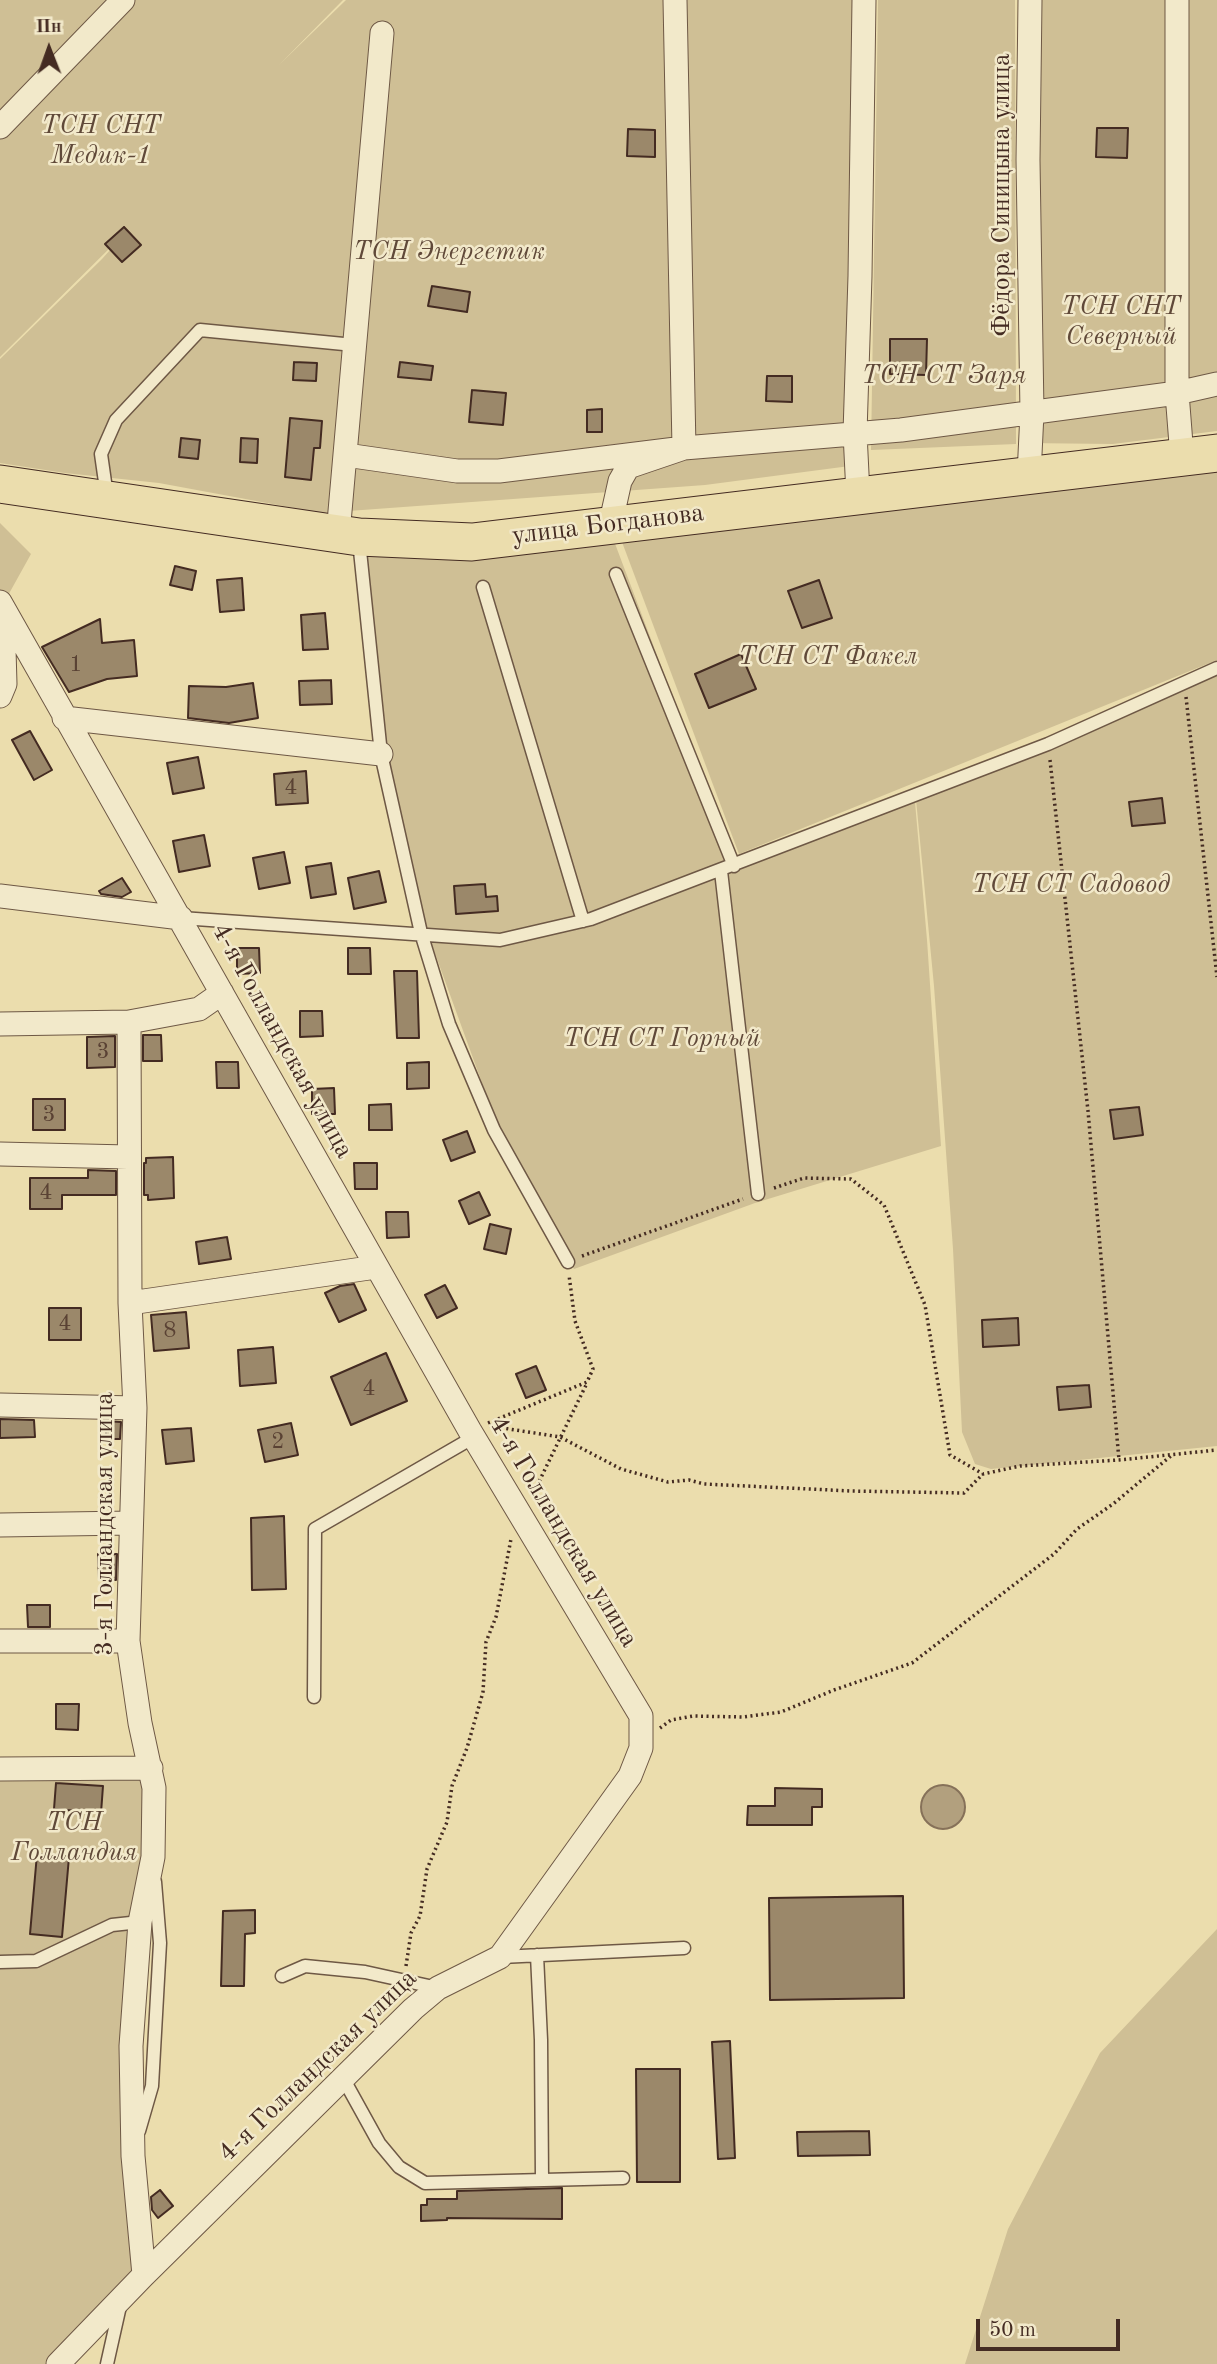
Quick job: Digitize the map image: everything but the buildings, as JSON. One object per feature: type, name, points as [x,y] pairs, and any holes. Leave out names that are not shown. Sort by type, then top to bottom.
[{"type":"main road","name":"улица Богданова","points":[[0,484],[349,536],[472,542],[1199,455]]},
{"type":"street","points":[[0,127],[123,0]]},
{"type":"street","points":[[675,0],[684,448]]},
{"type":"street","points":[[858,494],[855,433],[864,0]]},
{"type":"street","name":"Фёдора Синицына улица","points":[[1029,475],[1032,413],[1028,160],[1030,0]]},
{"type":"street","points":[[1177,0],[1177,393],[1199,455]]},
{"type":"street","points":[[349,536],[346,456],[382,33]]},
{"type":"street","points":[[346,456],[457,471],[499,471],[684,448],[901,430],[1177,393],[1217,384]]},
{"type":"street","points":[[610,526],[620,481],[628,467],[684,448]]},
{"type":"street","points":[[0,696],[5,684],[1,605]]},
{"type":"street","name":"4-я Голландская улица","points":[[1,605],[181,918],[376,1267],[478,1431],[518,1511],[641,1716],[641,1748],[630,1776],[500,1957],[438,1988],[413,2009],[144,2275],[58,2364]]},
{"type":"street","points":[[64,718],[381,754]]},
{"type":"street","points":[[0,896],[181,918]]},
{"type":"street","points":[[0,1024],[129,1022],[199,1009],[222,993]]},
{"type":"street","name":"3-я Голландская улица","points":[[129,1022],[130,1303],[135,1408],[128,1641],[140,1723],[154,1788],[153,1857],[139,1922],[131,2046],[133,2156],[144,2275]]},
{"type":"street","points":[[0,1154],[128,1157]]},
{"type":"street","points":[[130,1303],[376,1267]]},
{"type":"street","points":[[0,1405],[135,1408]]},
{"type":"street","points":[[0,1525],[130,1523]]},
{"type":"street","points":[[0,1641],[128,1641]]},
{"type":"street","points":[[0,1769],[150,1768]]},
{"type":"lane","points":[[108,500],[101,454],[117,420],[200,330],[355,345]]},
{"type":"lane","points":[[349,536],[381,754],[421,933],[449,1024],[494,1130],[568,1262]]},
{"type":"lane","points":[[617,573],[734,866]]},
{"type":"lane","points":[[483,587],[583,921]]},
{"type":"lane","points":[[181,918],[500,940],[583,921],[721,871],[1048,744],[1217,668]]},
{"type":"lane","points":[[721,871],[758,1194]]},
{"type":"lane","points":[[314,1697],[315,1530],[478,1431]]},
{"type":"lane","points":[[133,2156],[152,2086],[160,1943],[153,1857]]},
{"type":"lane","points":[[0,1962],[36,1961],[112,1925],[139,1922]]},
{"type":"lane","points":[[500,1957],[684,1948]]},
{"type":"lane","points":[[537,1955],[541,2040],[542,2180]]},
{"type":"lane","points":[[282,1976],[305,1966],[365,1972],[438,1988]]},
{"type":"lane","points":[[343,2078],[379,2143],[399,2167],[425,2183],[623,2178]]},
{"type":"lane","points":[[107,2364],[121,2298]]},
{"type":"path","points":[[1184,683],[1217,977]]},
{"type":"path","points":[[1048,744],[1088,1111],[1119,1460]]},
{"type":"path","points":[[403,1980],[411,1933],[420,1916],[427,1869],[447,1822],[455,1776],[467,1748],[484,1692],[486,1642],[496,1616],[518,1511],[536,1492],[593,1369],[575,1321],[568,1262],[804,1178],[851,1179],[884,1205],[925,1305],[950,1455],[983,1474]]},
{"type":"path","points":[[478,1431],[587,1382]]},
{"type":"path","points":[[478,1431],[560,1437],[621,1469],[668,1482],[689,1480],[716,1485],[839,1491],[964,1493],[983,1474],[1020,1466],[1217,1450]]},
{"type":"path","points":[[641,1741],[671,1720],[693,1716],[743,1717],[781,1712],[912,1663],[1054,1554],[1077,1529],[1113,1504],[1172,1455]]},
{"type":"green space","points":[[0,0],[119,0],[0,122]]},
{"type":"green space","name":"ТСН Энергетик","points":[[126,0],[343,0],[279,65],[346,0],[872,0],[865,464],[705,485],[321,513],[159,483],[0,463],[0,359],[127,231],[0,357],[0,133]]},
{"type":"green space","name":"ТСН СТ Заря","points":[[878,0],[1015,0],[1016,444],[871,450]]},
{"type":"green space","name":"ТСН СНТ Северный","points":[[1029,0],[1217,0],[1217,431],[1113,444],[1023,443]]},
{"type":"green space","name":"ТСН СТ Факел","points":[[1217,462],[1217,660],[739,854],[619,534]]},
{"type":"green space","points":[[0,523],[31,554],[1,608],[0,692]]},
{"type":"green space","name":"ТСН СТ Горный","points":[[614,541],[738,870],[915,802],[941,1146],[755,1203],[574,1269],[498,1127],[424,923],[386,753],[366,548]]},
{"type":"green space","name":"ТСН СТ Садовод","points":[[1217,664],[1217,1446],[991,1469],[975,1464],[962,1432],[953,1249],[934,986],[915,789],[1049,736]]},
{"type":"green space","name":"ТСН Голландия","points":[[0,1759],[146,1765],[150,1789],[136,1917],[140,2274],[53,2364],[0,2364]]},
{"type":"green space","points":[[1217,1929],[1217,2364],[965,2364],[1008,2229],[1100,2053]]},
{"type":"shaded area","points":[[943,1785],[959,1791],[965,1807],[959,1823],[943,1829],[927,1823],[921,1807],[927,1791]]},
{"type":"park label","name":"ТСН СНТ Медик-1","points":[[101,141]]}]
